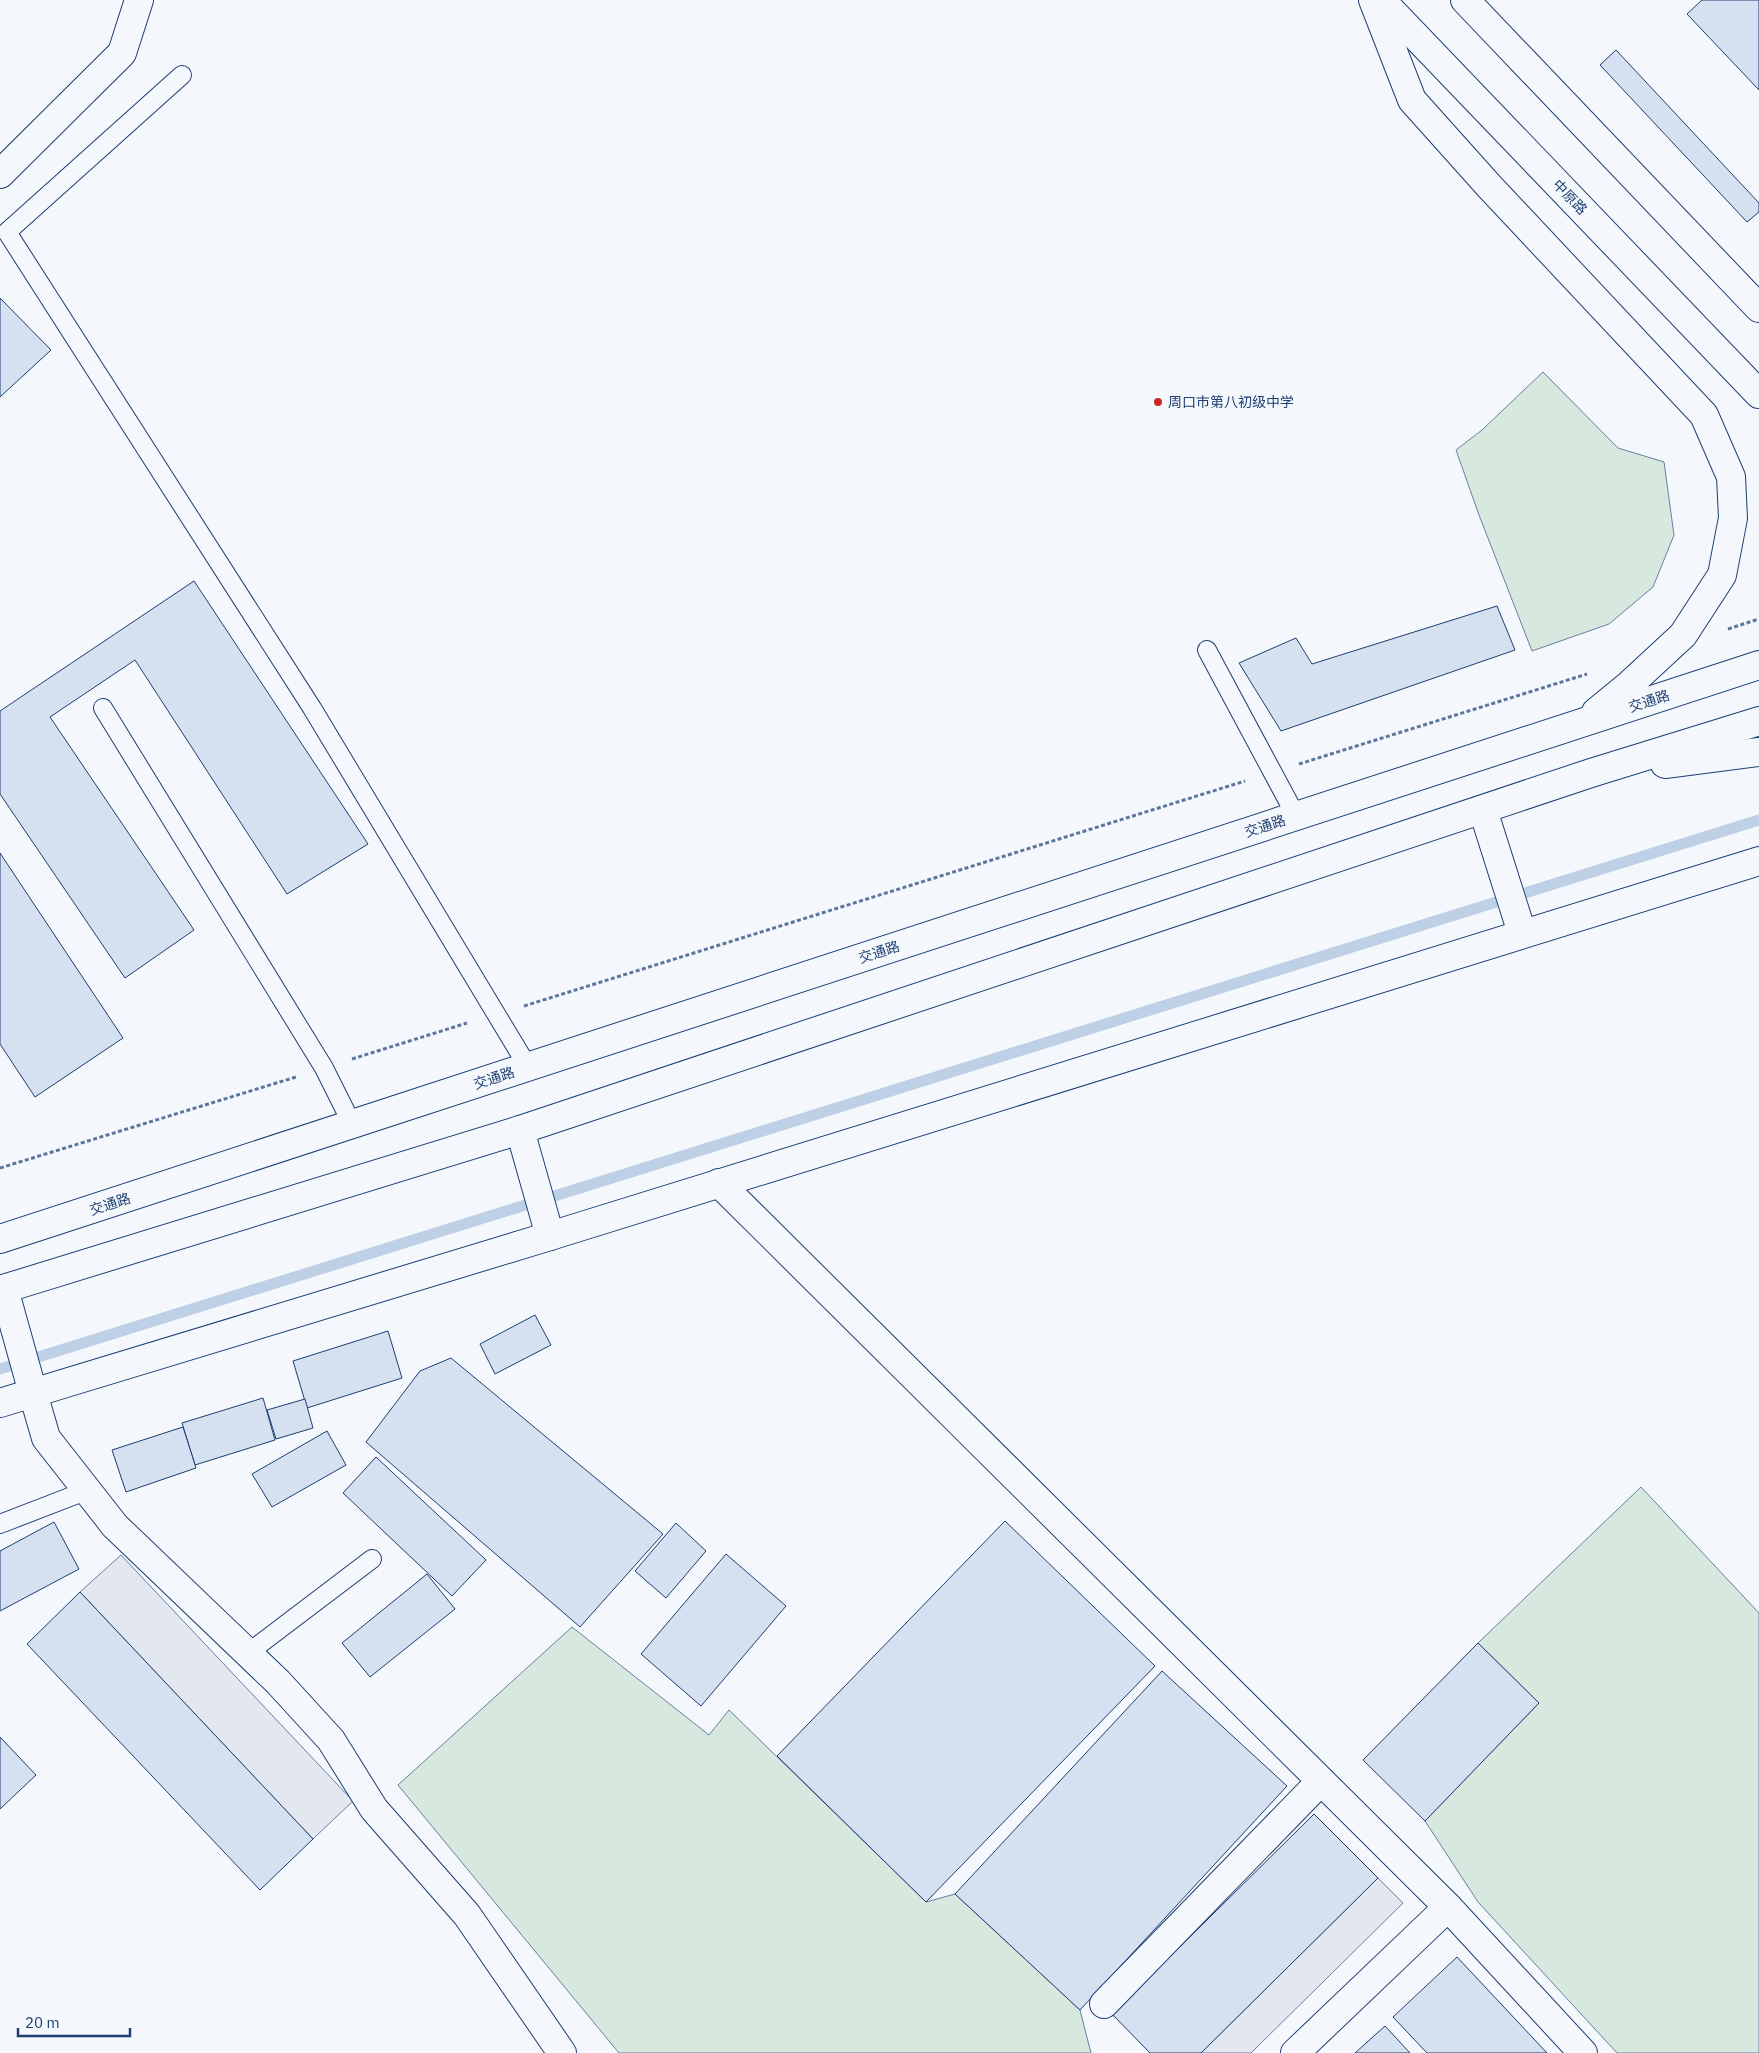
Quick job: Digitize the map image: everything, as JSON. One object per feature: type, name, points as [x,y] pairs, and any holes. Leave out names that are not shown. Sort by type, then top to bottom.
[{"type":"main road","points":[[0,174],[122,53],[139,0]]},
{"type":"main road","points":[[1373,0],[1412,100],[1489,186],[1704,415],[1731,477],[1733,518],[1722,575],[1683,635],[1629,685],[1583,723]]},
{"type":"main road","name":"中原路","points":[[1381,0],[1759,394]]},
{"type":"main road","points":[[1465,0],[1759,308]]},
{"type":"main road","points":[[1700,246],[1759,290]]},
{"type":"main road","name":"交通路","points":[[0,1239],[1759,665]]},
{"type":"main road","points":[[562,2053],[467,1914],[374,1809],[330,1740],[278,1682],[115,1526],[46,1438],[2,1290],[520,1130],[1591,774],[1759,721]]},
{"type":"main road","points":[[1591,774],[1759,752]]},
{"type":"main road","points":[[1483,810],[1522,933]]},
{"type":"main road","points":[[0,1403],[550,1236],[1759,860]]},
{"type":"main road","points":[[520,1130],[550,1236]]},
{"type":"main road","points":[[719,1183],[1448,1907],[1583,2053]]},
{"type":"main road","points":[[1104,2004],[1320,1781]]},
{"type":"main road","points":[[1295,2053],[1448,1907]]},
{"type":"lane","points":[[182,75],[7,232],[312,708],[528,1067]]},
{"type":"lane","points":[[1207,650],[1296,816]]},
{"type":"lane","points":[[102,708],[324,1068],[352,1124]]},
{"type":"lane","points":[[0,1524],[88,1490]]},
{"type":"lane","points":[[248,1653],[372,1559]]},
{"type":"path","points":[[1723,631],[1759,620]]},
{"type":"path","points":[[0,1168],[1594,672]]},
{"type":"shaded area","points":[[1543,372],[1618,448],[1664,462],[1674,535],[1653,587],[1609,624],[1532,651],[1456,450],[1482,430]]},
{"type":"shaded area","points":[[1641,1487],[1759,1613],[1759,2053],[1617,2053],[1478,1902],[1425,1821],[1539,1703],[1478,1643]]},
{"type":"shaded area","points":[[121,1555],[353,1801],[313,1839],[80,1592]]},
{"type":"shaded area","points":[[572,1627],[709,1735],[729,1710],[926,1902],[955,1894],[1080,2010],[1091,2053],[619,2053],[398,1785]]},
{"type":"shaded area","points":[[1378,1878],[1403,1903],[1251,2053],[1201,2053]]},
{"type":"building","points":[[1702,0],[1759,0],[1759,90],[1687,14]]},
{"type":"building","points":[[1616,50],[1759,203],[1759,212],[1747,222],[1600,65]]},
{"type":"building","points":[[0,298],[51,350],[0,397]]},
{"type":"building","points":[[194,581],[368,844],[287,894],[135,660],[50,717],[194,930],[125,978],[0,794],[0,711]]},
{"type":"building","points":[[1497,606],[1515,650],[1281,731],[1239,663],[1296,638],[1312,664]]},
{"type":"building","points":[[0,853],[123,1038],[35,1097],[0,1044]]},
{"type":"building","points":[[535,1315],[551,1345],[495,1374],[480,1344]]},
{"type":"building","points":[[388,1331],[402,1378],[307,1408],[293,1361]]},
{"type":"building","points":[[451,1358],[663,1534],[580,1627],[366,1442],[420,1371]]},
{"type":"building","points":[[263,1398],[275,1440],[195,1465],[182,1423]]},
{"type":"building","points":[[305,1399],[313,1428],[276,1439],[267,1410]]},
{"type":"building","points":[[183,1427],[196,1468],[126,1492],[112,1450]]},
{"type":"building","points":[[327,1431],[346,1465],[272,1507],[252,1474]]},
{"type":"building","points":[[376,1457],[486,1560],[452,1596],[343,1493]]},
{"type":"building","points":[[1005,1521],[1155,1666],[926,1902],[777,1756]]},
{"type":"building","points":[[54,1522],[79,1569],[0,1611],[0,1551]]},
{"type":"building","points":[[676,1523],[706,1551],[666,1598],[635,1571]]},
{"type":"building","points":[[726,1554],[786,1606],[701,1706],[641,1654]]},
{"type":"building","points":[[427,1574],[455,1609],[370,1677],[342,1643]]},
{"type":"building","points":[[80,1592],[313,1839],[260,1890],[27,1644]]},
{"type":"building","points":[[1478,1643],[1539,1703],[1425,1821],[1363,1760]]},
{"type":"building","points":[[1162,1671],[1287,1786],[1080,2010],[955,1894]]},
{"type":"building","points":[[0,1737],[36,1775],[0,1809]]},
{"type":"building","points":[[1314,1814],[1378,1878],[1201,2053],[1150,2053],[1112,2014]]},
{"type":"building","points":[[1457,1957],[1547,2053],[1427,2053],[1393,2017]]},
{"type":"building","points":[[1385,2026],[1410,2053],[1355,2053]]},
{"type":"waterway","points":[[0,1369],[1759,820]]},
{"type":"place","name":"周口市第八初级中学","points":[[1158,402]]}]
